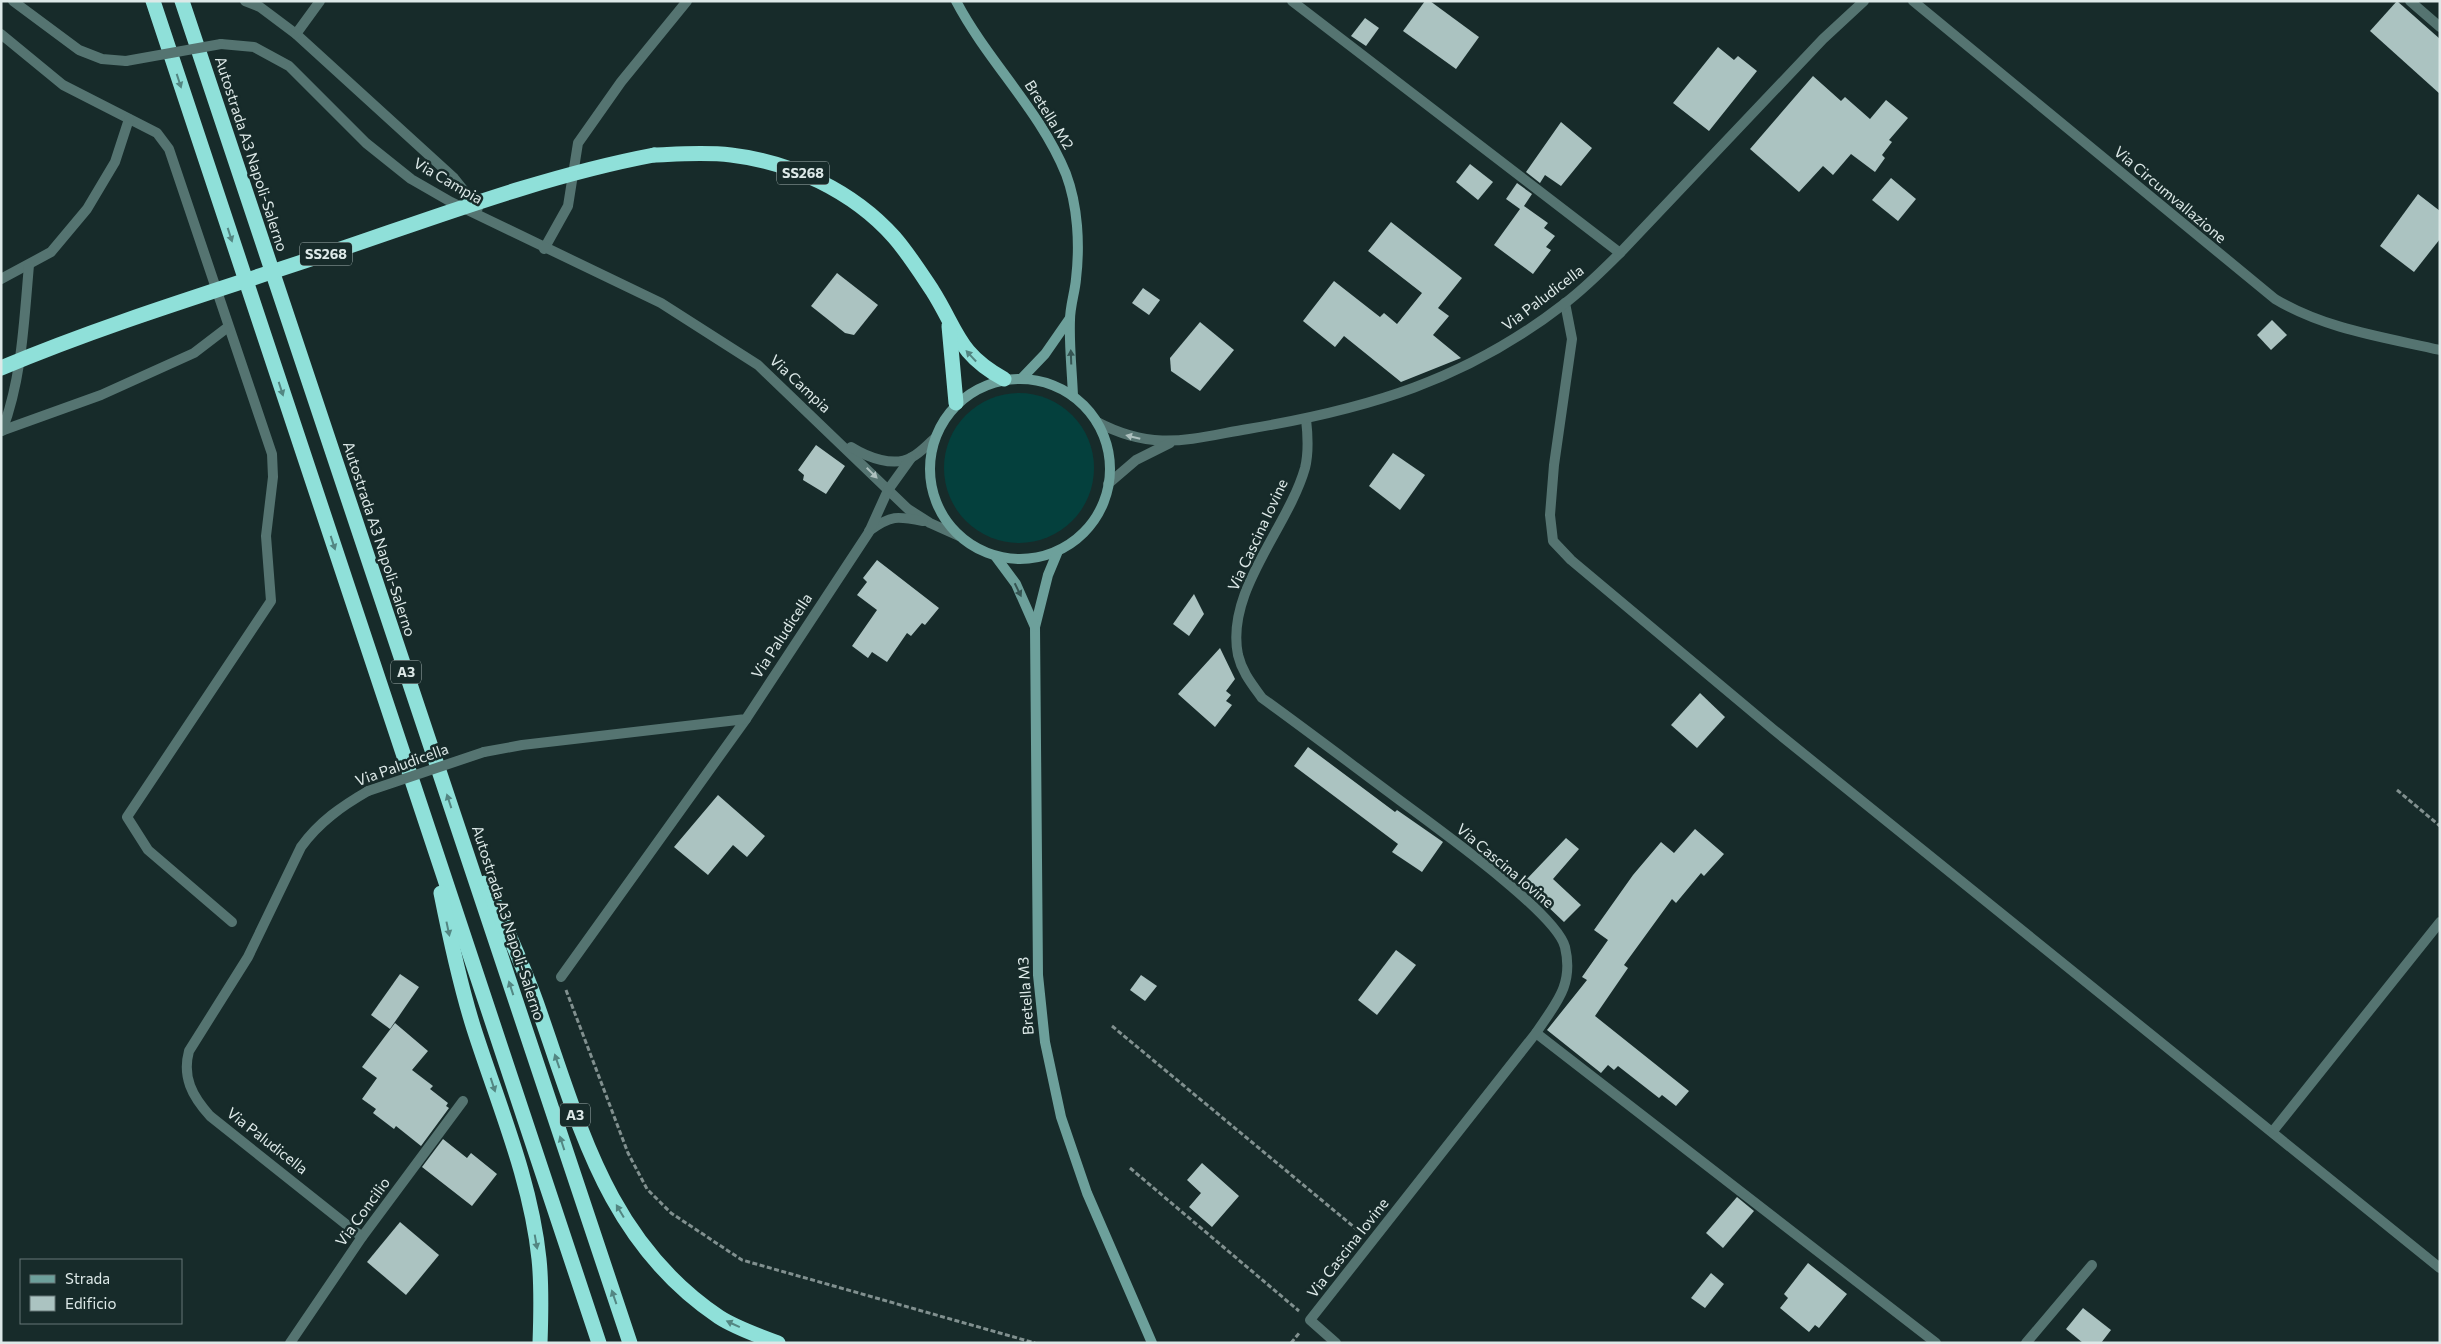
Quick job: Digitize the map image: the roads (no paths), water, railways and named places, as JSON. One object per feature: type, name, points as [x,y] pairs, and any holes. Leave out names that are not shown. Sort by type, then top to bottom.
[{"type":"highway","name":"A3","points":[[153,1],[599,1343]]},
{"type":"highway","name":"Autostrada A3 Napoli-Salerno","points":[[182,1],[630,1343]]},
{"type":"highway","name":"SS268","points":[[1,368],[113,325],[468,206],[564,176],[612,163],[654,155],[697,153],[731,155],[763,161],[804,174],[841,193],[894,237],[918,268],[967,353],[982,368],[1004,379]]},
{"type":"highway","name":"SS268","points":[[948,322],[956,403]]},
{"type":"highway","name":"A3","points":[[456,822],[500,917],[539,1010],[584,1140],[598,1172],[620,1212],[642,1244],[690,1295],[720,1318],[778,1343]]},
{"type":"highway","name":"A3","points":[[428,830],[448,932],[473,1027],[518,1160],[529,1204],[539,1258],[542,1306],[540,1343]]},
{"type":"street","name":"Via Campia","points":[[13,1],[79,50],[102,59],[126,61],[221,44],[254,47],[289,66],[366,143],[411,180],[489,222],[661,303],[758,364],[837,439]]},
{"type":"street","points":[[245,1],[260,7],[296,34],[454,178],[489,222]]},
{"type":"street","points":[[296,34],[320,1]]},
{"type":"street","points":[[544,249],[568,206],[578,143],[622,82],[688,1]]},
{"type":"street","name":"Bretella M2","points":[[956,1],[978,37],[1051,141],[1066,175],[1075,211],[1078,244],[1076,279],[1070,318],[1073,396]]},
{"type":"street","points":[[1292,1],[1620,254]]},
{"type":"street","name":"Via Paludicella","points":[[1097,422],[1117,433],[1131,437],[1171,442],[1306,419],[1359,407],[1435,381],[1500,348],[1566,303],[1620,254],[1764,99],[1823,39],[1864,1]]},
{"type":"street","name":"Via Circumvallazione","points":[[1913,1],[2275,299],[2297,313],[2323,323],[2440,350]]},
{"type":"street","points":[[2410,1],[2440,27]]},
{"type":"street","points":[[1,34],[62,85],[157,133],[169,149],[272,454],[273,477],[266,536],[271,601],[127,817],[148,850],[232,922]]},
{"type":"street","points":[[1,279],[29,266],[51,252],[87,209],[115,162],[130,119]]},
{"type":"street","points":[[1,431],[13,402],[24,330],[29,266]]},
{"type":"street","points":[[1566,303],[1572,339],[1554,465],[1550,515],[1553,541],[1571,560],[1774,730],[2273,1131],[2440,1268]]},
{"type":"street","name":"Bretella M2","points":[[1022,378],[1045,354],[1070,318]]},
{"type":"street","points":[[1,431],[101,395],[177,361],[194,353],[228,327]]},
{"type":"street","points":[[1022,378],[1040,380],[1073,396],[1097,422],[1109,456],[1108,484],[1101,509],[1091,525],[1076,540],[1058,551],[1038,558],[1017,560],[996,557],[976,549],[959,536],[945,520],[935,501],[931,488],[929,460],[934,439],[943,420],[956,403],[987,384],[1004,379],[1022,378]]},
{"type":"street","name":"Via Cascina Iovine","points":[[1306,419],[1309,444],[1305,468],[1290,508],[1256,569],[1239,612],[1236,635],[1238,656],[1245,675],[1262,698],[1468,852],[1536,908],[1552,926],[1564,945],[1569,971],[1561,995],[1536,1033],[1310,1320],[1336,1343]]},
{"type":"street","points":[[837,439],[858,452],[882,460],[897,462],[911,458]]},
{"type":"street","points":[[837,439],[908,509],[930,523],[959,536]]},
{"type":"street","points":[[869,532],[888,490],[911,458],[934,439]]},
{"type":"street","name":"Via Paludicella","points":[[1108,484],[1136,460],[1171,442]]},
{"type":"street","points":[[869,532],[890,518],[899,517],[930,523]]},
{"type":"street","name":"Via Paludicella","points":[[362,1237],[210,1116],[196,1101],[188,1083],[185,1065],[189,1051],[248,957],[301,847],[311,833],[328,816],[368,791],[484,752],[522,745],[746,719],[869,532]]},
{"type":"street","name":"Bretella M3","points":[[1058,551],[1048,575],[1035,627],[1038,975],[1045,1042],[1061,1117],[1087,1193],[1152,1343]]},
{"type":"street","name":"Bretella M3","points":[[996,557],[1016,584],[1035,627]]},
{"type":"street","points":[[561,977],[746,719]]},
{"type":"street","points":[[2273,1131],[2440,922]]},
{"type":"street","points":[[1536,1033],[1936,1343]]},
{"type":"street","name":"Via Concilio","points":[[290,1343],[362,1237],[463,1102]]},
{"type":"street","points":[[2026,1343],[2092,1265]]}]
